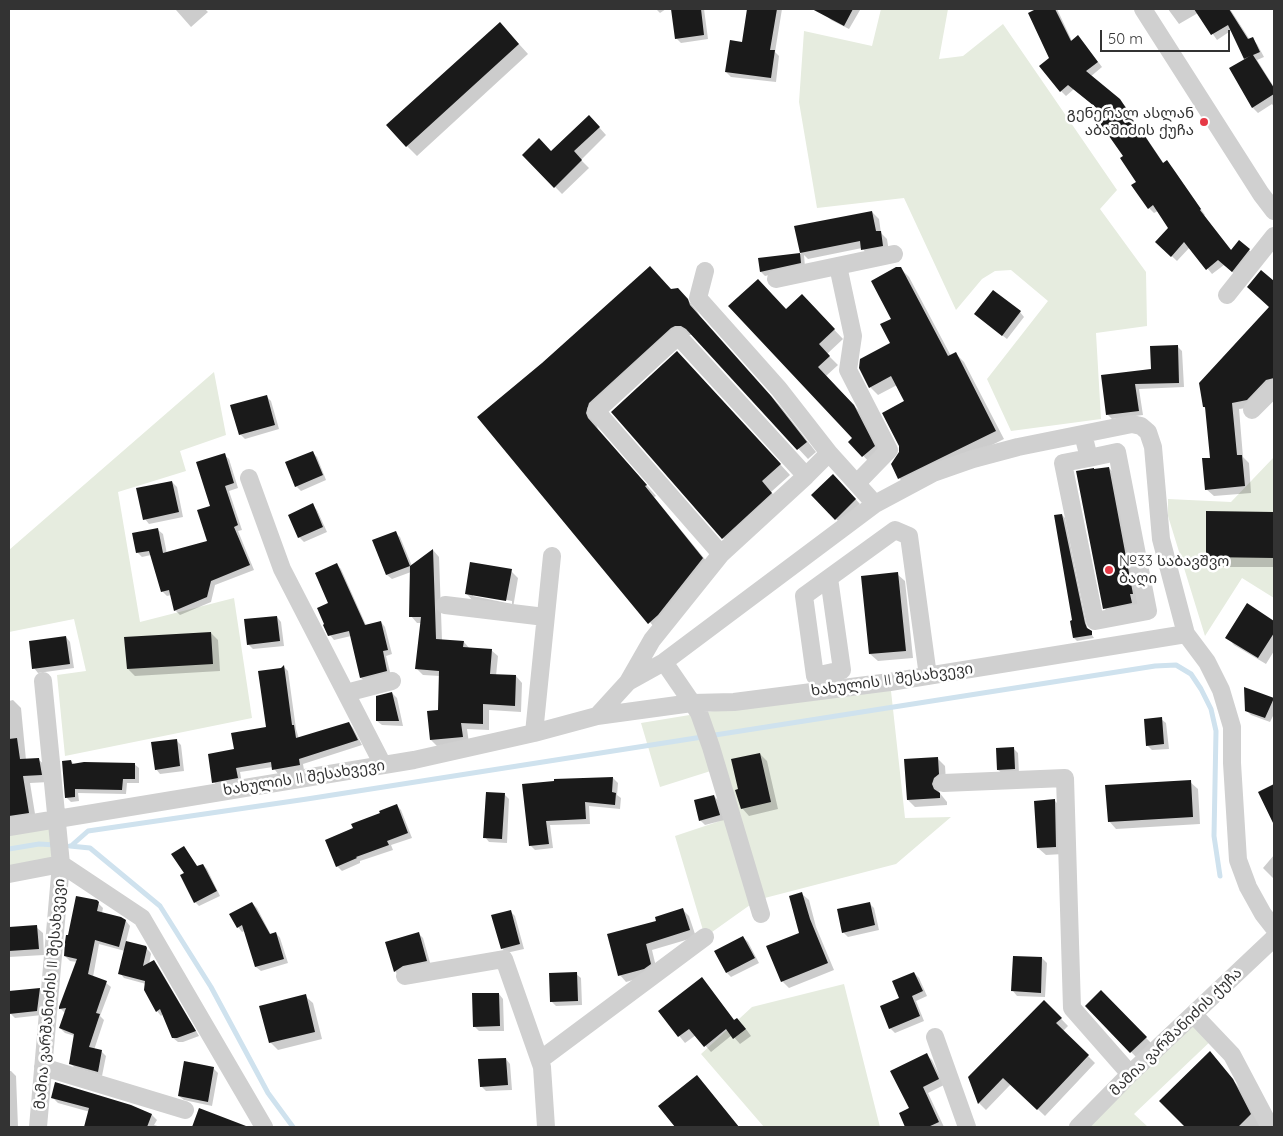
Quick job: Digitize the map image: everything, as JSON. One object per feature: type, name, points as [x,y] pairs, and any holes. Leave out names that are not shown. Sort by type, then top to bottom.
[{"type":"street","points":[[1143,9],[1261,194],[1274,211]]},
{"type":"street","points":[[1227,295],[1274,236]]},
{"type":"street","points":[[776,279],[894,254]]},
{"type":"street","points":[[838,266],[853,336],[848,370],[889,450],[857,483]]},
{"type":"street","points":[[705,271],[698,298],[779,389],[829,453],[875,504]]},
{"type":"street","points":[[721,554],[596,411],[602,405],[678,336],[806,476]]},
{"type":"street","points":[[1252,410],[1274,388]]},
{"type":"street","points":[[628,682],[664,662],[875,504],[934,473],[973,458],[1018,447],[1132,424],[1141,426],[1148,432],[1153,446],[1160,539],[1186,634],[1207,662],[1221,690],[1232,727],[1232,763],[1238,860],[1248,887],[1263,914],[1274,928]]},
{"type":"street","points":[[1083,434],[1089,458]]},
{"type":"street","points":[[1117,452],[1148,611],[1095,621],[1063,463],[1089,458],[1117,452]]},
{"type":"street","points":[[597,716],[628,682],[652,640],[721,554],[829,453]]},
{"type":"street","points":[[249,478],[282,568],[383,765]]},
{"type":"street","points":[[829,578],[842,670],[815,676],[804,596],[895,530],[909,536],[928,676]]},
{"type":"street","points":[[534,733],[552,556]]},
{"type":"street","points":[[445,605],[545,617]]},
{"type":"street","name":"ხახულის II შესახვევი","points":[[9,827],[414,760],[534,733],[597,716],[692,703],[734,702],[928,676],[1186,634]]},
{"type":"street","points":[[664,662],[699,713],[761,914]]},
{"type":"street","name":"მამია ვარშანიძის II შესახვევი","points":[[38,1127],[61,862],[43,681]]},
{"type":"street","points":[[346,693],[392,681]]},
{"type":"street","points":[[943,783],[1065,778],[1072,1008],[1130,1074]]},
{"type":"street","points":[[9,874],[61,862],[142,918],[264,1127]]},
{"type":"street","points":[[540,1060],[706,937]]},
{"type":"street","name":"მამია ვარშანიძის ქუჩა","points":[[1078,1127],[1130,1074],[1274,938]]},
{"type":"street","points":[[405,976],[504,959],[540,1060],[546,1127]]},
{"type":"street","points":[[1194,1015],[1232,1055],[1270,1127]]},
{"type":"street","points":[[935,1038],[967,1127]]},
{"type":"street","points":[[43,1067],[186,1110]]},
{"type":"shaded area","points":[[881,9],[948,9],[939,59],[963,56],[1003,24],[1117,190],[1100,209],[1146,272],[1147,326],[1096,333],[1101,419],[1011,431],[987,379],[1048,301],[1011,270],[995,271],[982,279],[956,310],[904,198],[817,208],[799,102],[804,31],[872,46]]},
{"type":"shaded area","points":[[214,372],[226,435],[180,451],[186,471],[118,492],[140,622],[234,598],[252,718],[65,756],[57,675],[86,671],[74,619],[9,632],[9,550]]},
{"type":"shaded area","points":[[1274,457],[1274,598],[1242,578],[1205,636],[1168,516],[1168,499],[1231,502]]},
{"type":"shaded area","points":[[890,682],[905,818],[951,817],[896,864],[757,900],[705,937],[675,836],[732,817],[717,769],[660,787],[641,723]]},
{"type":"shaded area","points":[[57,819],[61,861],[9,868],[9,827]]},
{"type":"shaded area","points":[[844,984],[880,1127],[764,1127],[701,1054],[752,1007]]},
{"type":"shaded area","points":[[1194,1015],[1215,1037],[1134,1114],[1148,1127],[1078,1127]]},
{"type":"building","points":[[671,9],[701,9],[704,35],[675,39]]},
{"type":"building","points":[[747,9],[777,9],[770,50],[775,50],[771,78],[725,72],[730,40],[742,42]]},
{"type":"building","points":[[812,9],[853,9],[844,26]]},
{"type":"building","points":[[1036,9],[1055,9],[1071,41],[1078,35],[1098,62],[1086,71],[1120,99],[1163,163],[1167,160],[1200,210],[1231,250],[1239,240],[1250,249],[1232,272],[1218,260],[1206,270],[1184,242],[1171,257],[1155,242],[1168,228],[1153,205],[1148,209],[1131,185],[1136,182],[1120,158],[1123,156],[1097,119],[1104,114],[1068,85],[1060,92],[1039,66],[1049,58],[1028,13]]},
{"type":"building","points":[[1194,9],[1229,9],[1248,39],[1253,37],[1260,52],[1253,55],[1274,88],[1274,94],[1252,108],[1229,68],[1250,56],[1244,59],[1228,25],[1211,35]]},
{"type":"building","points":[[500,22],[519,44],[406,147],[386,125]]},
{"type":"building","points":[[589,115],[600,127],[574,151],[582,160],[554,188],[522,155],[539,138],[551,151]]},
{"type":"building","points":[[872,211],[876,231],[881,231],[883,246],[861,250],[860,241],[800,253],[794,226]]},
{"type":"building","points":[[800,253],[801,263],[760,272],[758,258]]},
{"type":"building","points":[[650,266],[671,289],[678,288],[688,299],[690,305],[771,396],[807,442],[797,450],[686,329],[681,326],[671,328],[589,403],[586,413],[588,418],[647,485],[645,486],[703,558],[658,615],[648,624],[477,417],[542,363]]},
{"type":"building","points":[[896,267],[901,267],[948,356],[956,352],[996,431],[898,479],[891,464],[899,452],[899,446],[882,413],[904,401],[891,376],[869,388],[859,368],[860,359],[890,343],[880,324],[891,319],[871,281]]},
{"type":"building","points":[[1261,270],[1274,281],[1274,378],[1266,380],[1247,400],[1232,403],[1237,455],[1242,455],[1245,486],[1205,490],[1202,458],[1210,458],[1205,407],[1203,407],[1199,383],[1269,307],[1247,287]]},
{"type":"building","points":[[758,279],[786,309],[802,294],[835,329],[819,344],[830,356],[818,367],[854,405],[875,446],[862,457],[848,442],[852,438],[728,306]]},
{"type":"building","points":[[993,290],[1021,311],[1002,336],[974,314]]},
{"type":"building","points":[[1178,345],[1179,383],[1135,384],[1139,411],[1106,415],[1101,375],[1151,369],[1150,346]]},
{"type":"building","points":[[677,351],[781,464],[762,481],[772,493],[722,539],[611,412]]},
{"type":"building","points":[[267,395],[275,425],[239,435],[230,405]]},
{"type":"building","points":[[313,451],[323,475],[295,487],[285,462]]},
{"type":"building","points":[[225,453],[234,483],[225,486],[238,525],[234,527],[250,565],[211,581],[207,597],[174,611],[169,590],[161,592],[149,551],[136,553],[132,533],[158,528],[163,553],[207,541],[197,510],[210,506],[196,462]]},
{"type":"building","points":[[1109,467],[1133,594],[1130,594],[1132,603],[1103,609],[1076,471]]},
{"type":"building","points":[[833,474],[856,499],[835,520],[811,495]]},
{"type":"building","points":[[172,481],[179,512],[143,520],[136,488]]},
{"type":"building","points":[[313,503],[323,527],[298,538],[288,515]]},
{"type":"building","points":[[1206,511],[1274,512],[1274,558],[1206,557]]},
{"type":"building","points":[[1062,514],[1085,623],[1087,628],[1092,631],[1092,635],[1073,638],[1070,621],[1072,620],[1054,515]]},
{"type":"building","points":[[396,531],[410,566],[386,575],[372,540]]},
{"type":"building","points":[[433,549],[436,639],[464,641],[463,647],[492,649],[490,674],[516,675],[515,706],[483,704],[483,724],[461,723],[463,737],[430,740],[427,711],[438,710],[439,671],[415,669],[421,617],[409,617],[410,566]]},
{"type":"building","points":[[470,562],[512,569],[506,601],[465,594]]},
{"type":"building","points":[[337,563],[365,625],[381,621],[388,650],[383,651],[387,671],[360,678],[349,631],[328,636],[317,608],[328,603],[315,573]]},
{"type":"building","points":[[898,572],[906,651],[869,654],[861,576]]},
{"type":"building","points":[[1247,603],[1274,621],[1274,633],[1258,658],[1225,638]]},
{"type":"building","points":[[277,616],[280,641],[247,645],[244,619]]},
{"type":"building","points":[[211,632],[213,664],[127,669],[124,637]]},
{"type":"building","points":[[66,636],[70,664],[32,669],[29,641]]},
{"type":"building","points":[[284,665],[292,725],[294,725],[296,738],[349,722],[358,740],[299,759],[300,765],[272,770],[271,762],[236,768],[238,778],[212,783],[208,754],[234,749],[231,733],[266,727],[258,671],[281,668]]},
{"type":"building","points":[[1244,687],[1274,698],[1265,718],[1245,711]]},
{"type":"building","points":[[392,692],[399,721],[376,721],[376,696]]},
{"type":"building","points":[[1162,717],[1164,744],[1146,746],[1144,719]]},
{"type":"building","points":[[17,738],[20,759],[39,758],[42,775],[23,776],[29,813],[9,816],[9,739]]},
{"type":"building","points":[[177,739],[180,766],[155,770],[151,742]]},
{"type":"building","points":[[1014,747],[1015,769],[997,770],[996,748]]},
{"type":"building","points":[[760,753],[771,802],[741,809],[735,790],[738,789],[731,759]]},
{"type":"building","points":[[938,757],[939,774],[934,778],[932,784],[934,789],[940,793],[940,798],[907,800],[904,759]]},
{"type":"building","points":[[71,760],[72,764],[84,762],[135,763],[135,779],[123,779],[122,790],[75,789],[75,797],[65,798],[62,761]]},
{"type":"building","points":[[613,777],[612,792],[616,793],[615,805],[585,802],[586,819],[546,821],[549,844],[529,846],[522,784],[554,781],[554,779]]},
{"type":"building","points":[[1191,780],[1193,817],[1108,822],[1105,785]]},
{"type":"building","points":[[1274,784],[1274,825],[1258,792]]},
{"type":"building","points":[[486,792],[505,793],[502,839],[483,838]]},
{"type":"building","points":[[714,795],[720,815],[699,821],[694,800]]},
{"type":"building","points":[[1055,799],[1056,847],[1037,848],[1034,801]]},
{"type":"building","points":[[397,804],[408,833],[387,841],[389,845],[356,857],[336,867],[325,840],[353,828],[351,824]]},
{"type":"building","points":[[184,846],[197,866],[203,864],[217,891],[194,903],[180,875],[184,873],[171,854]]},
{"type":"building","points":[[802,892],[810,919],[828,963],[781,982],[766,946],[799,933],[789,896]]},
{"type":"building","points":[[76,896],[97,900],[99,902],[97,911],[126,920],[119,947],[95,940],[88,974],[107,981],[96,1013],[100,1014],[89,1047],[102,1050],[98,1072],[69,1064],[74,1034],[59,1028],[66,1008],[59,1009],[59,1007],[77,959],[64,956],[66,935],[68,935]]},
{"type":"building","points":[[252,902],[270,934],[276,932],[284,959],[255,967],[242,925],[237,928],[229,914]]},
{"type":"building","points":[[870,902],[875,925],[842,933],[837,909]]},
{"type":"building","points":[[683,908],[690,930],[646,944],[651,964],[644,969],[618,976],[607,934],[656,921],[655,917]]},
{"type":"building","points":[[511,910],[520,944],[501,949],[491,915]]},
{"type":"building","points":[[37,925],[39,949],[9,951],[9,927]]},
{"type":"building","points":[[419,932],[427,961],[403,966],[394,972],[385,942]]},
{"type":"building","points":[[743,936],[755,958],[726,973],[714,951]]},
{"type":"building","points":[[126,941],[146,946],[143,966],[154,960],[196,1031],[172,1038],[160,1009],[156,1012],[144,990],[145,981],[118,974]]},
{"type":"building","points":[[1013,956],[1042,957],[1041,993],[1011,991]]},
{"type":"building","points":[[577,972],[578,1001],[550,1002],[549,973]]},
{"type":"building","points":[[914,972],[923,991],[912,996],[920,1016],[889,1029],[880,1006],[899,998],[892,981]]},
{"type":"building","points":[[702,977],[734,1020],[737,1018],[746,1029],[733,1039],[726,1029],[704,1047],[689,1029],[678,1037],[658,1011]]},
{"type":"building","points":[[40,988],[37,1011],[9,1014],[9,991]]},
{"type":"building","points":[[1101,990],[1147,1037],[1130,1053],[1085,1006]]},
{"type":"building","points":[[472,993],[499,993],[500,1026],[473,1027]]},
{"type":"building","points":[[306,994],[315,1032],[269,1043],[259,1006]]},
{"type":"building","points":[[1044,1000],[1062,1018],[1056,1023],[1089,1055],[1037,1110],[1003,1078],[978,1104],[968,1077]]},
{"type":"building","points":[[1210,1051],[1233,1079],[1251,1114],[1238,1127],[1185,1127],[1159,1101]]},
{"type":"building","points":[[927,1053],[939,1079],[923,1087],[939,1122],[928,1127],[905,1127],[899,1113],[909,1108],[890,1071]]},
{"type":"building","points":[[506,1058],[508,1085],[480,1087],[478,1059]]},
{"type":"building","points":[[184,1061],[214,1067],[208,1102],[178,1096]]},
{"type":"building","points":[[697,1075],[739,1127],[675,1127],[658,1106]]},
{"type":"building","points":[[55,1082],[131,1105],[152,1114],[147,1127],[84,1127],[89,1108],[51,1098]]},
{"type":"building","points":[[199,1108],[246,1126],[246,1127],[192,1127]]},
{"type":"waterway","points":[[71,846],[88,831],[307,799],[1155,666],[1176,665],[1191,674],[1201,689],[1211,709],[1216,731],[1214,836],[1220,876]]},
{"type":"waterway","points":[[9,849],[39,844],[56,845]]},
{"type":"waterway","points":[[70,846],[90,848],[160,906],[211,987],[268,1093],[293,1127]]},
{"type":"place","name":"გენერალ ასლან აბაშიძის ქუჩა","points":[[1204,122]]},
{"type":"place","name":"№33 საბავშვო ბაღი","points":[[1109,570]]}]
